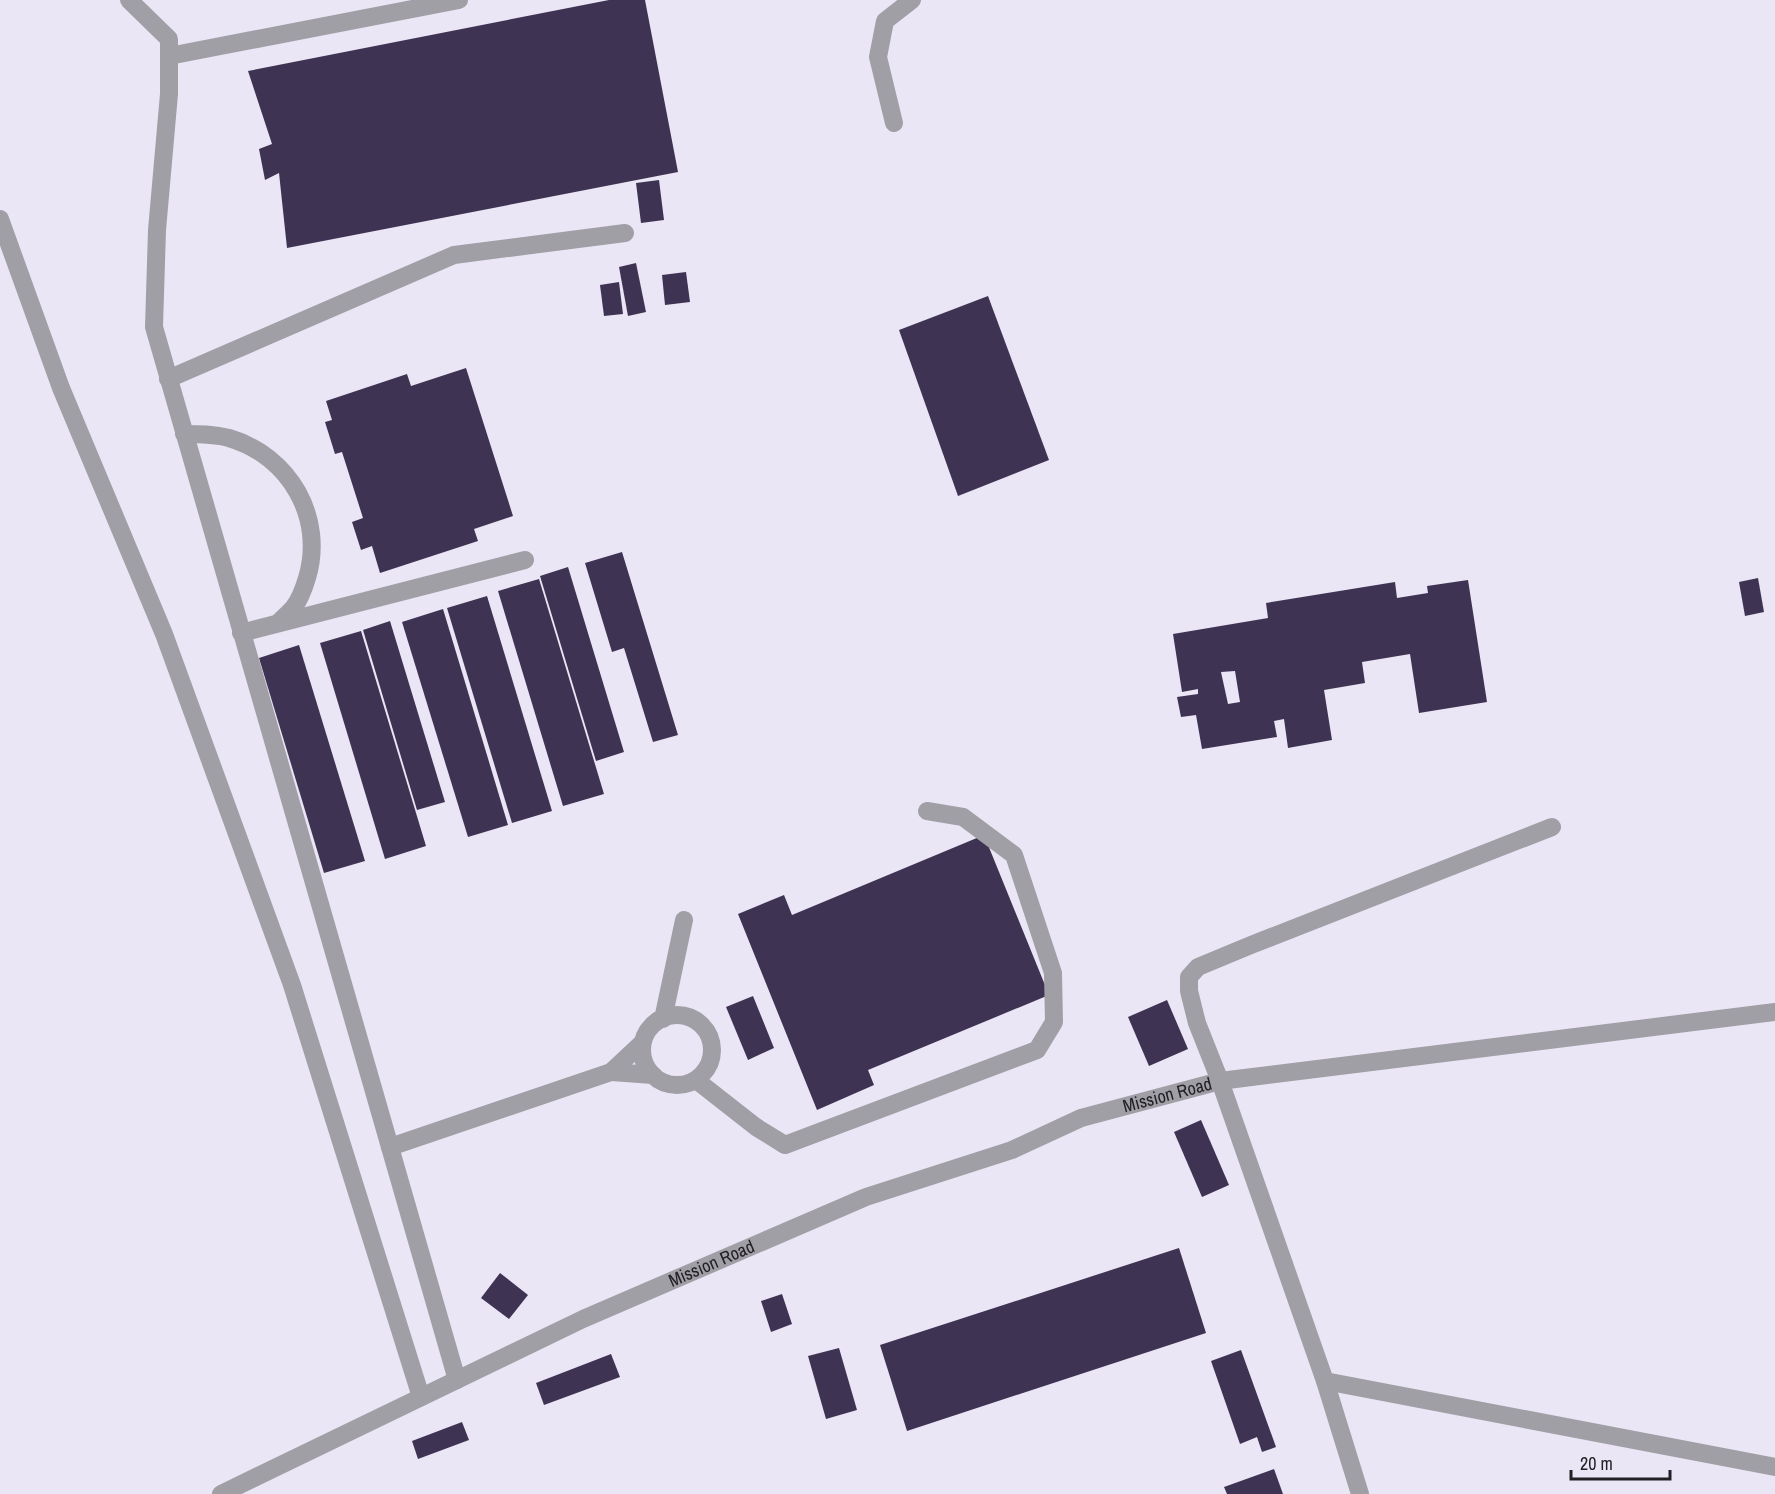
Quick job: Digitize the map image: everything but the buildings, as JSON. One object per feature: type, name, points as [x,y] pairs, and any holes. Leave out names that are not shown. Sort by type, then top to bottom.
[{"type":"street","points":[[129,0],[169,39],[169,93],[157,230],[154,327],[457,1380]]},
{"type":"street","points":[[169,56],[459,0]]},
{"type":"street","points":[[894,123],[878,57],[885,21],[912,0]]},
{"type":"street","points":[[0,219],[61,388],[164,634],[292,985],[421,1397]]},
{"type":"street","points":[[168,378],[454,255],[625,233]]},
{"type":"street","points":[[184,434],[207,434],[230,438],[251,447],[286,475],[300,494],[309,519],[313,542],[311,565],[294,607],[278,623]]},
{"type":"street","points":[[241,633],[525,560]]},
{"type":"street","points":[[696,1080],[756,1127],[785,1145],[1037,1050],[1054,1022],[1053,973],[1014,855],[963,818],[927,811]]},
{"type":"street","points":[[1360,1494],[1325,1381],[1220,1081],[1197,1023],[1189,992],[1189,977],[1198,967],[1552,827]]},
{"type":"street","points":[[663,1019],[684,920]]},
{"type":"street","name":"Mission Road","points":[[222,1494],[583,1319],[866,1197],[1012,1150],[1081,1118],[1220,1081],[1775,1012]]},
{"type":"street","points":[[611,1072],[642,1043],[647,1031],[657,1022],[674,1016],[686,1017],[704,1028],[710,1039],[712,1051],[710,1062],[696,1080],[685,1084],[662,1082],[653,1076],[643,1061],[642,1043]]},
{"type":"street","points":[[390,1147],[611,1072],[653,1076]]},
{"type":"street","points":[[1325,1381],[1775,1467]]}]
